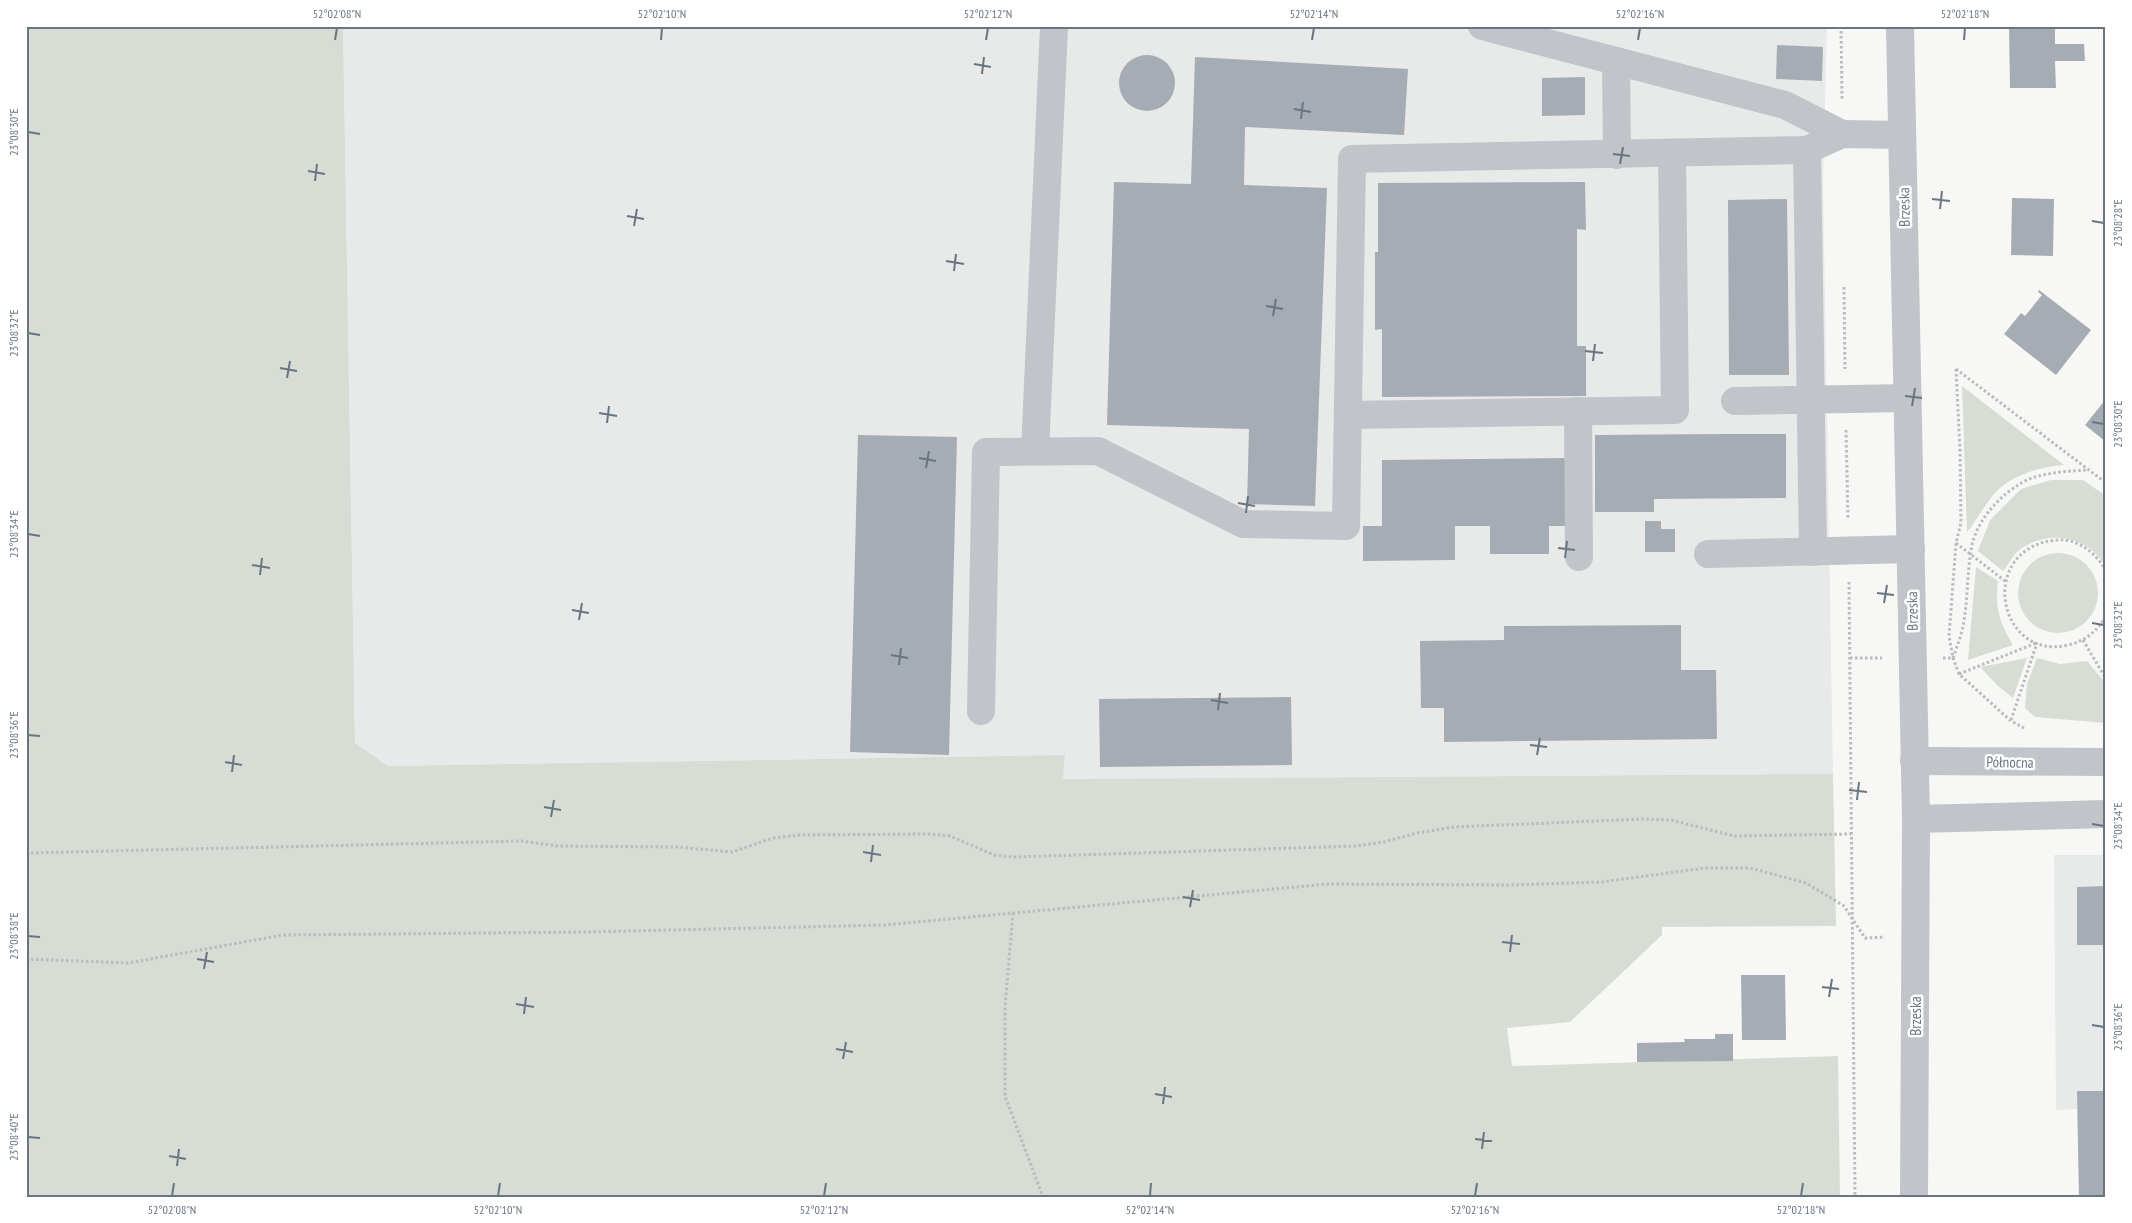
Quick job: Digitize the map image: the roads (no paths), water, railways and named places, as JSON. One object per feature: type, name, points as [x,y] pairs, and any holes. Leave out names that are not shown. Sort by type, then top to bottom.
[{"type":"street","points":[[1035,451],[1054,26]]},
{"type":"street","points":[[1482,26],[1785,106],[1842,134]]},
{"type":"street","name":"Brzeska","points":[[1900,26],[1916,819],[1914,1197]]},
{"type":"street","points":[[1616,62],[1617,154]]},
{"type":"street","points":[[981,711],[986,452],[1098,451],[1243,524],[1346,526],[1352,159],[1807,150],[1842,134],[1902,134]]},
{"type":"street","points":[[1807,150],[1813,552]]},
{"type":"street","points":[[1348,415],[1674,410],[1672,153]]},
{"type":"street","points":[[1735,401],[1908,398]]},
{"type":"street","points":[[1578,411],[1579,557]]},
{"type":"street","points":[[1708,554],[1911,549]]},
{"type":"street","name":"Północna","points":[[1914,761],[2106,762]]},
{"type":"street","points":[[1916,819],[2106,814]]}]
